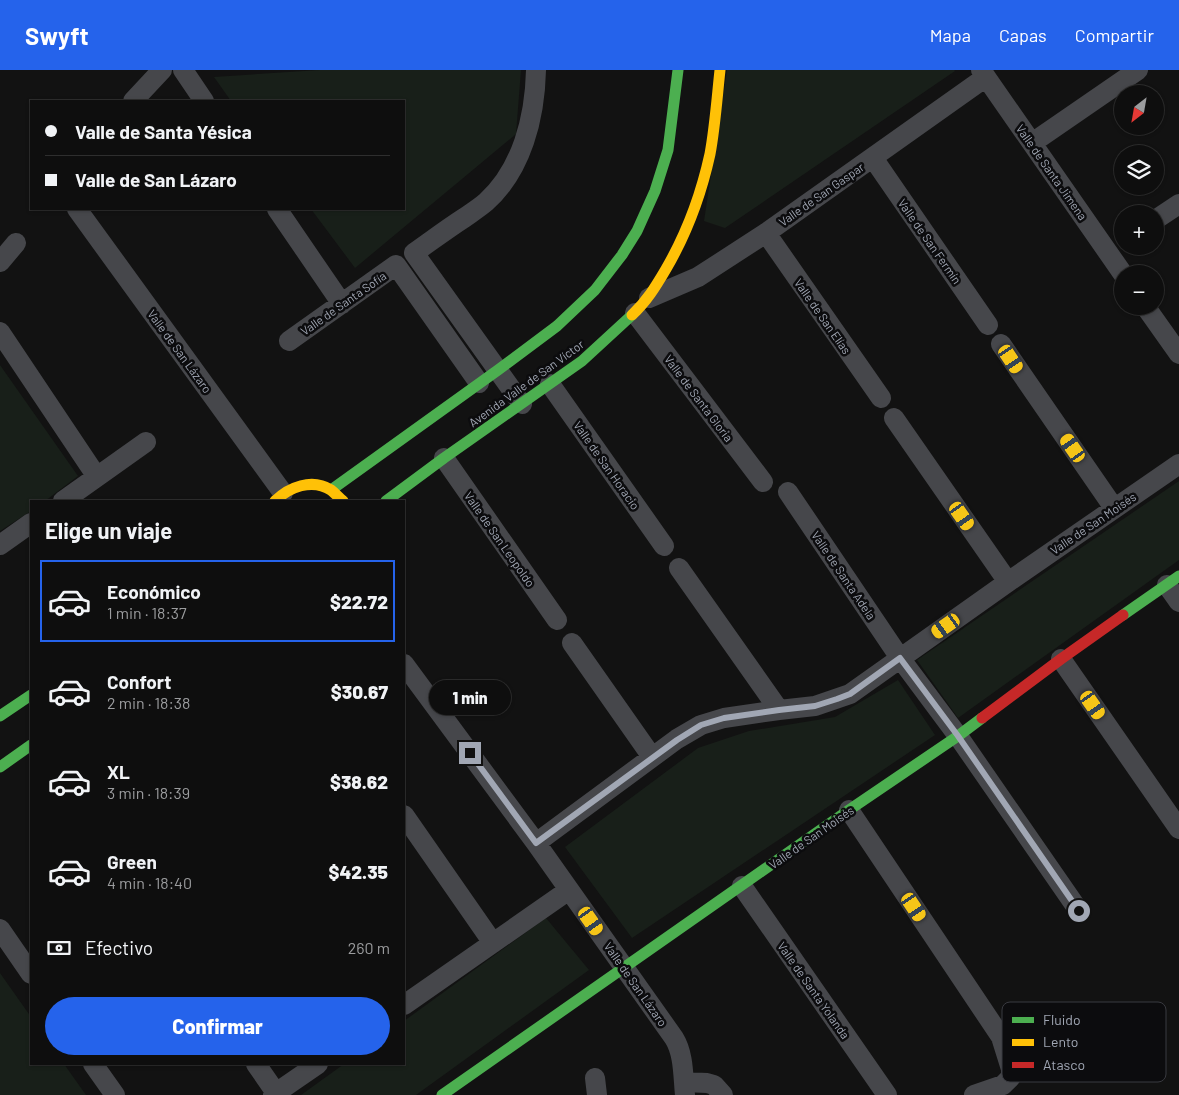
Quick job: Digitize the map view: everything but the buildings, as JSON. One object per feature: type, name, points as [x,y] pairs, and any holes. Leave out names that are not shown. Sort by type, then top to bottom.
[{"type":"street","points":[[134,100],[162,70]]},
{"type":"street","points":[[182,70],[203,100]]},
{"type":"street","points":[[522,404],[414,253],[486,202],[504,182],[517,159],[526,136],[532,109],[536,70]]},
{"type":"street","points":[[331,490],[557,326],[595,290],[622,255],[637,231],[655,191],[668,150],[678,70]]},
{"type":"street","name":"Avenida Valle de San Víctor","points":[[387,500],[582,361],[642,306],[675,254],[691,220],[703,183],[710,152],[720,70]]},
{"type":"street","points":[[1032,143],[1138,70]]},
{"type":"street","name":"Valle de San Gaspar","points":[[642,306],[698,277],[766,233],[873,158],[984,74]]},
{"type":"street","name":"Valle de Santa Jimena","points":[[984,74],[1032,143],[1114,246]]},
{"type":"street","name":"Valle de San Fermín","points":[[873,158],[988,325]]},
{"type":"street","points":[[1164,214],[1179,204]]},
{"type":"street","name":"Valle de San Lázaro","points":[[78,210],[279,497]]},
{"type":"street","points":[[278,210],[342,304]]},
{"type":"street","name":"Valle de San Elías","points":[[766,233],[881,398]]},
{"type":"street","points":[[0,262],[16,243]]},
{"type":"street","name":"Valle de Santa Sofía","points":[[290,341],[396,266],[479,383]]},
{"type":"street","name":"Valle de Santa Gloria","points":[[642,306],[764,482]]},
{"type":"street","points":[[1151,315],[1179,354]]},
{"type":"street","points":[[0,332],[97,477]]},
{"type":"street","points":[[1001,344],[1114,508]]},
{"type":"street","name":"Valle de San Horacio","points":[[550,384],[664,546]]},
{"type":"street","points":[[894,418],[1008,582]]},
{"type":"street","points":[[64,500],[146,442]]},
{"type":"street","name":"Valle de San Leopoldo","points":[[444,458],[557,620]]},
{"type":"street","name":"Valle de San Moisés","points":[[536,843],[652,757],[701,725],[724,718],[815,706],[850,694],[1179,464]]},
{"type":"street","points":[[279,497],[300,485],[318,485],[331,490],[342,500]]},
{"type":"street","name":"Valle de Santa Adela","points":[[788,492],[900,658],[958,736],[1079,911]]},
{"type":"street","points":[[0,545],[30,524]]},
{"type":"street","points":[[679,568],[779,710]]},
{"type":"street","points":[[1173,580],[1179,602]]},
{"type":"street","name":"Valle de San Moisés","points":[[442,1095],[849,810],[958,736],[1061,658],[1173,580]]},
{"type":"street","points":[[572,643],[652,757]]},
{"type":"street","points":[[1061,658],[1179,829]]},
{"type":"street","name":"Valle de San Lázaro","points":[[405,665],[536,843],[678,1045],[684,1089]]},
{"type":"street","points":[[0,716],[30,696]]},
{"type":"street","points":[[0,767],[30,746]]},
{"type":"street","points":[[849,810],[1000,1037],[1002,1043]]},
{"type":"street","points":[[405,816],[493,943]]},
{"type":"street","name":"Valle de Santa Yolanda","points":[[742,886],[887,1095]]},
{"type":"street","points":[[405,1004],[569,890]]},
{"type":"street","points":[[0,929],[30,973]]},
{"type":"street","points":[[94,1065],[115,1095]]},
{"type":"street","points":[[257,1065],[275,1094],[317,1065]]},
{"type":"street","points":[[974,1095],[1003,1085],[1006,1082]]},
{"type":"street","points":[[684,1089],[707,1083],[714,1085],[723,1095]]},
{"type":"shaded area","points":[[320,70],[521,70],[516,134],[355,268],[312,210],[405,210],[405,100],[230,100],[214,77]]},
{"type":"shaded area","points":[[727,70],[955,71],[725,228],[704,221]]},
{"type":"shaded area","points":[[0,365],[78,476],[46,500],[30,500],[30,512],[0,531]]},
{"type":"shaded area","points":[[1179,481],[1179,560],[958,718],[917,660]]},
{"type":"shaded area","points":[[898,680],[935,735],[632,938],[565,847],[698,748],[749,731],[835,717]]},
{"type":"shaded area","points":[[546,918],[589,970],[416,1095],[301,1095],[343,1065],[405,1065],[405,1020]]},
{"type":"shaded area","points":[[0,973],[30,1016],[30,1065],[65,1065],[86,1095],[0,1095]]},
{"type":"traffic: fast","points":[[331,490],[557,326],[595,290],[622,255],[637,231],[655,191],[668,150],[678,70]]},
{"type":"traffic: fast","points":[[387,500],[582,361],[632,315]]},
{"type":"traffic: fast","points":[[1123,615],[1179,576]]},
{"type":"traffic: fast","points":[[0,716],[30,696]]},
{"type":"traffic: fast","points":[[442,1095],[982,718]]},
{"type":"traffic: fast","points":[[0,767],[30,746]]},
{"type":"traffic: slow","points":[[632,315],[647,299],[674,255],[692,213],[710,154],[720,70]]},
{"type":"traffic: slow","points":[[276,500],[294,488],[309,485],[324,486],[342,500]]},
{"type":"traffic: jam","points":[[982,718],[1123,615]]},
{"type":"route","points":[[470,753],[536,843],[677,740],[701,725],[724,718],[815,706],[837,699],[850,694],[900,658],[958,736],[1079,911]]}]
